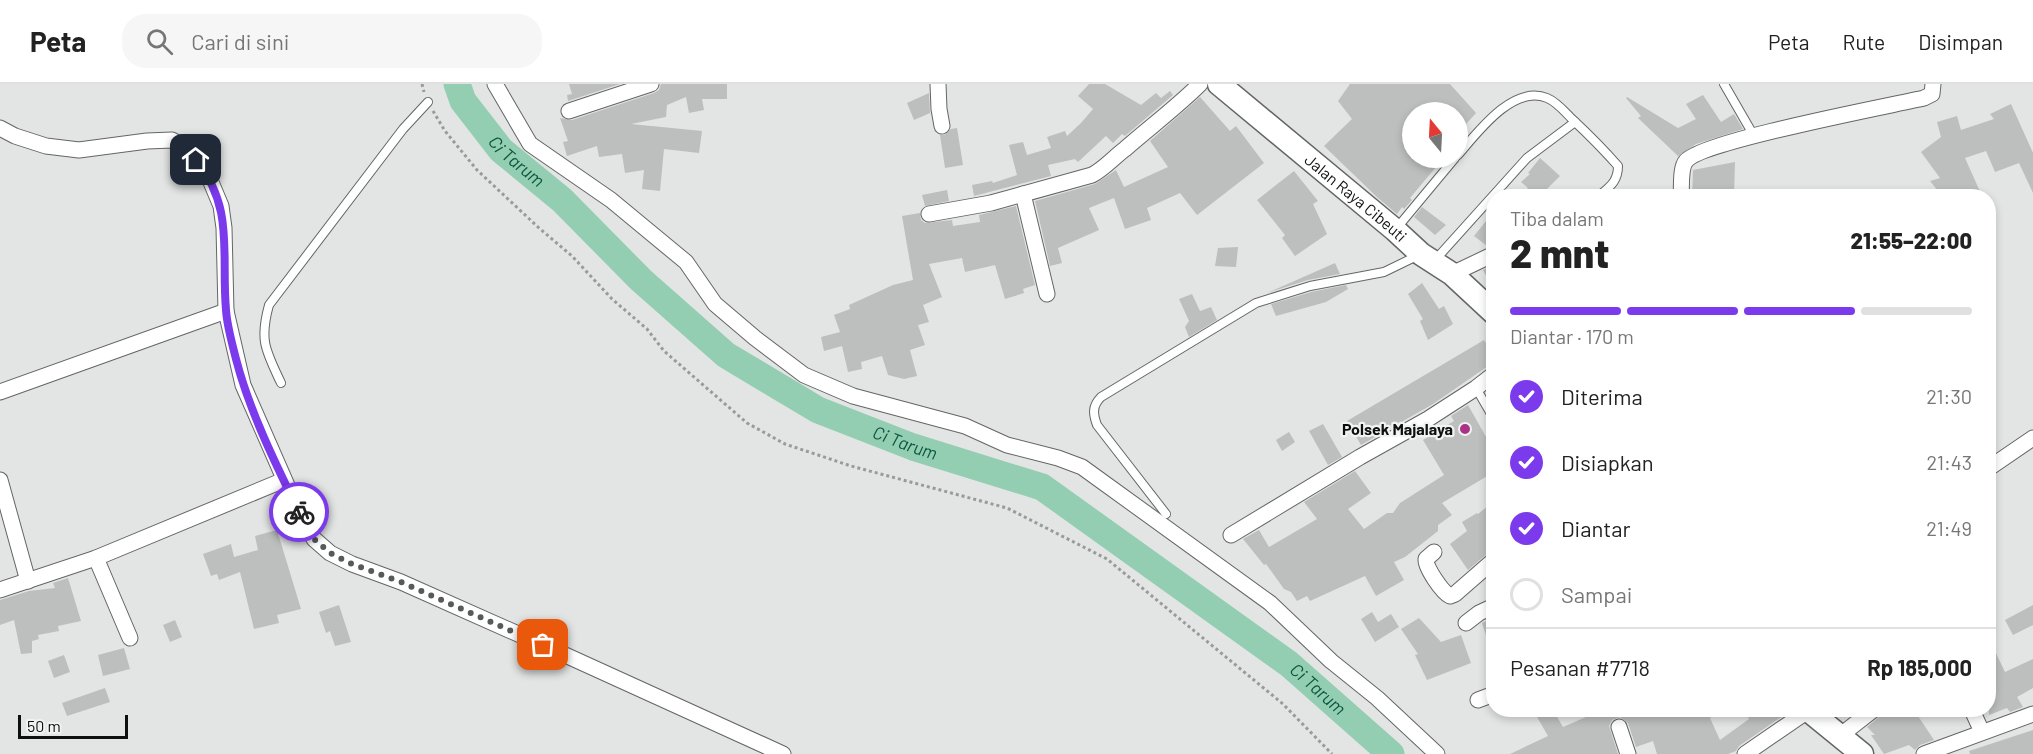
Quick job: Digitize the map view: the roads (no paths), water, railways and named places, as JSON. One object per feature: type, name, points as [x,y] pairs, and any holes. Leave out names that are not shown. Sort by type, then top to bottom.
[{"type":"main road","name":"Jalan Raya Cibeuti","points":[[1219,84],[1486,306]]},
{"type":"main road","points":[[1817,717],[1862,754]]},
{"type":"street","points":[[495,84],[530,144],[611,200],[686,262],[715,304],[804,375],[853,396],[965,426],[1007,445],[1058,458],[1082,467],[1270,603],[1331,661],[1377,698],[1437,754]]},
{"type":"street","points":[[569,111],[651,84]]},
{"type":"street","points":[[938,84],[942,126]]},
{"type":"street","points":[[929,214],[991,203],[1098,172],[1200,84]]},
{"type":"street","points":[[1682,189],[1684,165],[1697,153],[1754,136],[1924,98],[1932,94],[1933,84]]},
{"type":"street","points":[[0,128],[15,136],[46,146],[66,149],[91,149],[172,140],[183,146],[208,175],[221,206],[224,228],[226,311],[243,385],[284,480],[314,539],[330,553],[352,564],[401,582],[783,754]]},
{"type":"street","points":[[1023,194],[1047,294]]},
{"type":"street","points":[[1435,263],[1486,255]]},
{"type":"street","points":[[0,392],[226,311]]},
{"type":"street","points":[[1231,535],[1428,419],[1486,380]]},
{"type":"street","points":[[1996,463],[2033,438]]},
{"type":"street","points":[[0,480],[28,581]]},
{"type":"street","points":[[0,590],[96,558],[284,480]]},
{"type":"street","points":[[1434,552],[1426,560],[1425,565],[1444,592],[1450,596],[1486,567]]},
{"type":"street","points":[[96,558],[130,638]]},
{"type":"street","points":[[1466,623],[1486,610]]},
{"type":"street","points":[[1478,700],[1486,697]]},
{"type":"street","points":[[1924,754],[2033,714]]},
{"type":"street","points":[[1745,754],[1798,717]]},
{"type":"street","points":[[1841,735],[1864,717]]},
{"type":"street","points":[[1975,717],[1982,732]]},
{"type":"street","points":[[1619,727],[1628,754]]},
{"type":"lane","points":[[1724,84],[1754,136]]},
{"type":"lane","points":[[1468,144],[1494,114],[1515,100],[1534,95],[1550,99],[1618,166],[1615,183],[1608,189]]},
{"type":"lane","points":[[281,383],[265,347],[264,322],[269,305],[403,129],[428,102]]},
{"type":"lane","points":[[1501,189],[1527,158],[1575,122]]},
{"type":"lane","points":[[1395,230],[1447,168]]},
{"type":"lane","points":[[1166,514],[1097,425],[1094,409],[1101,397],[1256,303],[1310,286],[1435,263],[1486,207]]},
{"type":"lane","points":[[1476,388],[1486,405]]},
{"type":"waterway","name":"Ci Tarum","points":[[457,84],[463,101],[501,150],[562,200],[641,280],[726,355],[818,410],[913,447],[1042,487],[1289,664],[1391,754]]},
{"type":"place","name":"Polsek Majalaya","points":[[1465,429]]}]
